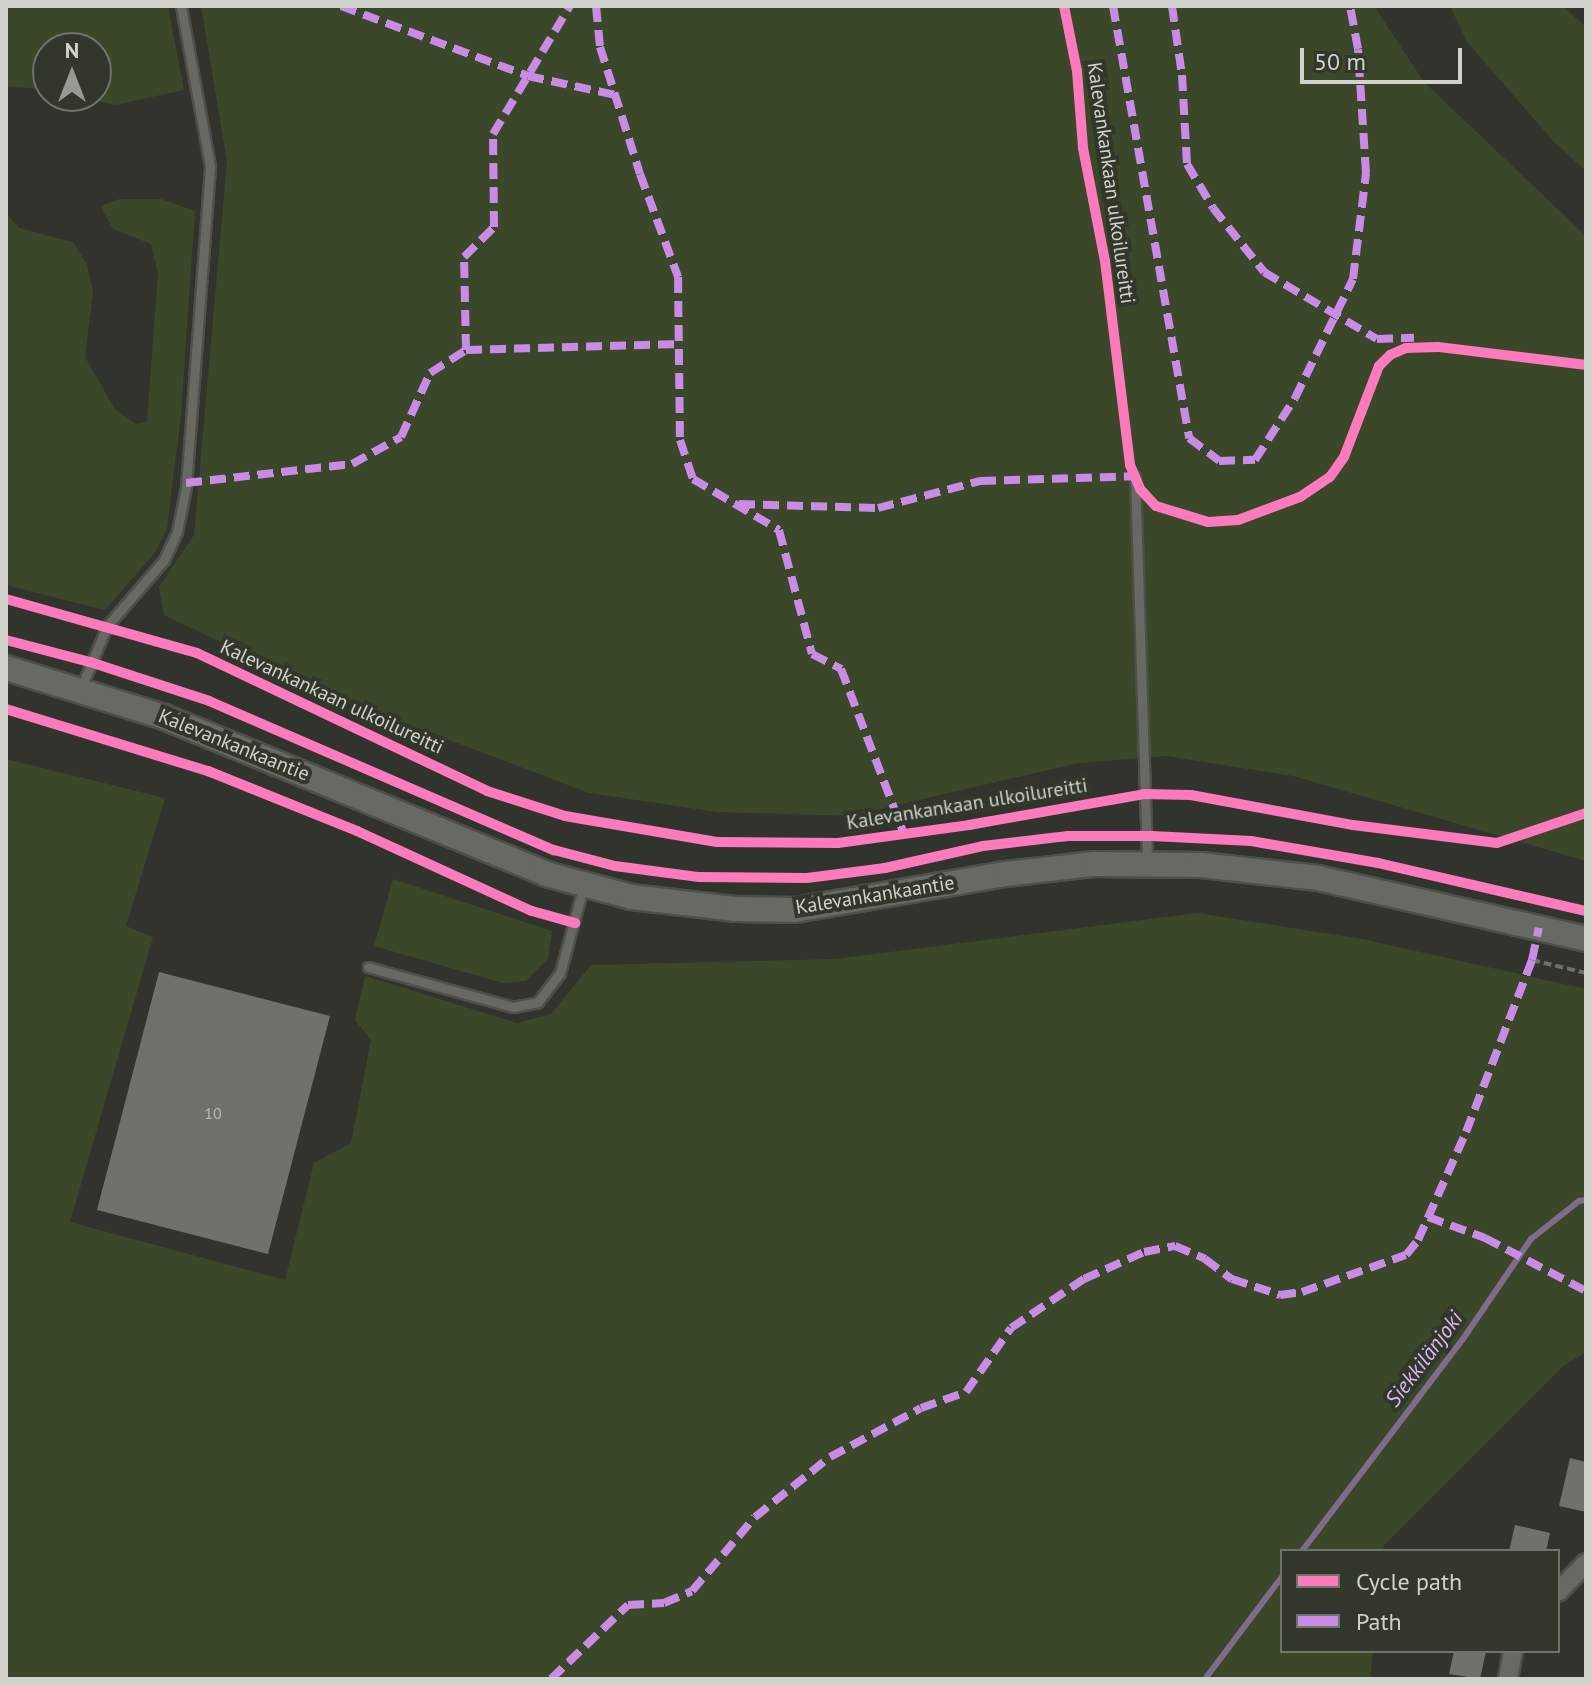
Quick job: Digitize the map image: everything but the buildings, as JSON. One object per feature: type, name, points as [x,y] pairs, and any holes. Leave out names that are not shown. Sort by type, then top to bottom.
[{"type":"street","name":"Kalevankankaantie","points":[[6,668],[80,690],[260,754],[546,874],[656,901],[734,909],[795,910],[1006,874],[1094,864],[1201,865],[1318,878],[1586,939]]},
{"type":"street","points":[[1560,1590],[1586,1563]]},
{"type":"street","points":[[1508,1679],[1513,1653]]},
{"type":"lane","points":[[80,690],[107,626],[164,560],[177,532],[186,487],[210,166],[181,6]]},
{"type":"lane","points":[[1135,476],[1147,864]]},
{"type":"lane","points":[[368,967],[513,1007],[538,1002],[560,973],[584,884]]},
{"type":"path","points":[[1532,960],[1586,973]]},
{"type":"green space","points":[[6,6],[168,6],[184,90],[112,104],[112,32],[32,32],[32,88],[6,86]]},
{"type":"green space","points":[[201,6],[1374,6],[1424,82],[1586,236],[1586,861],[1293,776],[1167,756],[1079,763],[850,816],[717,812],[589,793],[333,696],[164,615],[159,587],[194,535],[227,161]]},
{"type":"green space","points":[[1450,6],[1563,6],[1586,27],[1586,171],[1555,143],[1467,42]]},
{"type":"green space","points":[[120,199],[161,199],[195,211],[181,415],[167,528],[154,554],[105,610],[6,585],[6,213],[19,228],[73,242],[87,264],[93,292],[85,357],[115,409],[136,424],[147,421],[158,273],[151,244],[113,229],[100,206]]},
{"type":"green space","points":[[6,759],[165,798],[126,926],[153,937],[70,1222],[285,1280],[314,1163],[351,1143],[371,1040],[355,1020],[365,976],[517,1023],[551,1014],[591,965],[835,959],[1198,913],[1362,939],[1586,989],[1586,1352],[1562,1367],[1383,1549],[1280,1549],[1280,1653],[1373,1653],[1370,1679],[6,1679]]},
{"type":"green space","points":[[393,879],[552,931],[548,959],[526,981],[503,983],[374,946]]},
{"type":"waterway","name":"Siekkilänjoki","points":[[1304,1549],[1463,1339],[1531,1239],[1579,1201],[1586,1200]]},
{"type":"waterway","name":"Siekkilänjoki","points":[[1205,1679],[1280,1580]]},
{"type":"marked path","points":[[341,6],[528,76],[615,95]]},
{"type":"marked path","points":[[186,483],[352,464],[401,437],[430,373],[466,350],[464,257],[494,227],[493,134],[570,6]]},
{"type":"marked path","points":[[596,6],[600,47],[640,174],[678,277],[680,440],[693,479],[779,530],[812,654],[841,669],[904,834]]},
{"type":"marked path","points":[[1113,6],[1189,438],[1219,461],[1255,460],[1295,398],[1353,279],[1366,173],[1358,49],[1350,6]]},
{"type":"marked path","points":[[1172,6],[1182,75],[1187,164],[1213,208],[1264,272],[1377,339],[1414,338]]},
{"type":"marked path","points":[[466,350],[679,344]]},
{"type":"marked path","points":[[739,504],[878,508],[980,481],[1135,476]]},
{"type":"marked path","points":[[551,1679],[628,1605],[664,1603],[692,1591],[755,1517],[830,1457],[921,1408],[966,1392],[1011,1328],[1084,1279],[1144,1252],[1175,1246],[1205,1259],[1232,1279],[1280,1295],[1302,1292],[1406,1255],[1418,1240],[1466,1132],[1532,960],[1539,928]]},
{"type":"marked path","points":[[1428,1217],[1485,1238],[1586,1291]]},
{"type":"cycle path","name":"Kalevankankaan ulkoilureitti","points":[[1064,6],[1077,71],[1083,148],[1105,261],[1130,465],[1140,489],[1156,506],[1208,522],[1238,520],[1300,497],[1330,477],[1344,457],[1379,366],[1390,355],[1406,348],[1438,347],[1586,365]]},
{"type":"cycle path","name":"Kalevankankaan ulkoilureitti","points":[[6,599],[197,653],[487,791],[565,816],[717,842],[838,843],[969,825],[1144,794],[1191,795],[1353,825],[1497,843],[1586,813]]},
{"type":"cycle path","points":[[6,640],[90,662],[209,701],[554,850],[615,866],[699,877],[807,878],[885,868],[983,846],[1068,836],[1152,836],[1251,841],[1378,863],[1586,911]]},
{"type":"cycle path","points":[[6,709],[208,771],[357,831],[532,911],[575,923]]}]
